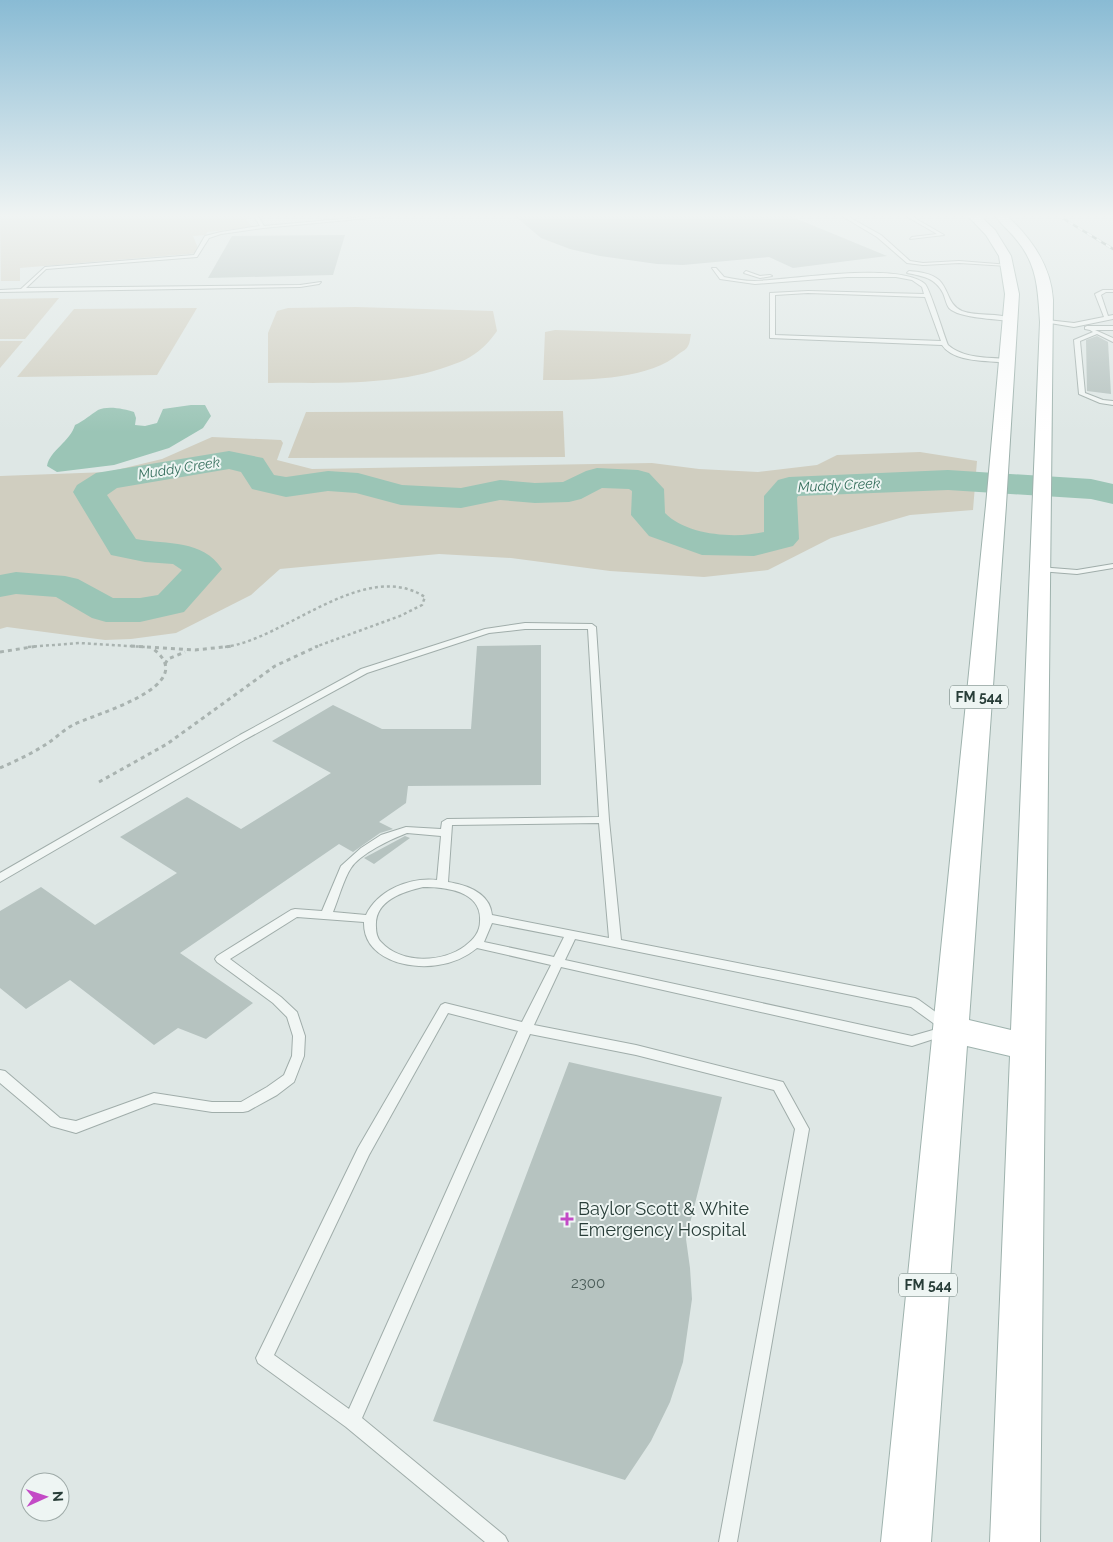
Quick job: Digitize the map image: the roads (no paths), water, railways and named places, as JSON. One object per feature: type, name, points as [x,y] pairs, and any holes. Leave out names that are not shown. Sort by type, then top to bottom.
[{"type":"main road","name":"FM 544","points":[[906,1542],[996,505],[1011,288]]},
{"type":"main road","points":[[1016,1542],[1040,512],[1047,322],[1046,288]]},
{"type":"main road","points":[[1010,319],[1047,322]]},
{"type":"main road","points":[[950,1029],[1027,1047]]},
{"type":"lane","points":[[0,291],[164,288]]},
{"type":"lane","points":[[924,288],[944,344],[948,350],[964,355],[1007,360]]},
{"type":"lane","points":[[945,288],[951,307],[962,313],[1010,319]]},
{"type":"lane","points":[[1106,318],[1098,294],[1105,291],[1113,291]]},
{"type":"lane","points":[[927,296],[808,292],[772,294],[772,337],[944,344]]},
{"type":"lane","points":[[1074,325],[1113,317]]},
{"type":"lane","points":[[1047,322],[1089,328],[1113,328]]},
{"type":"lane","points":[[1089,328],[1113,340]]},
{"type":"lane","points":[[1096,333],[1078,340],[1082,394],[1102,402],[1113,403]]},
{"type":"lane","points":[[1039,569],[1077,572],[1113,566]]},
{"type":"lane","points":[[0,878],[338,683],[364,671],[454,641],[507,627],[592,627],[604,820],[615,944]]},
{"type":"lane","points":[[442,883],[447,822],[604,820]]},
{"type":"lane","points":[[326,916],[346,866],[365,850],[385,837],[406,830],[446,833]]},
{"type":"lane","points":[[422,883],[442,883],[459,887],[474,895],[484,905],[487,918],[484,932],[476,944],[462,954],[444,960],[424,963],[405,961],[388,954],[376,944],[370,932],[370,919],[376,906],[388,895],[404,887],[422,883]]},
{"type":"lane","points":[[0,1076],[56,1122],[76,1126],[154,1098],[212,1107],[243,1107],[272,1092],[289,1078],[298,1056],[299,1036],[293,1015],[277,1000],[221,959],[295,913],[370,919]]},
{"type":"lane","points":[[487,918],[915,1003],[950,1029]]},
{"type":"lane","points":[[352,1422],[526,1028],[571,935]]},
{"type":"lane","points":[[476,944],[912,1041],[950,1029]]},
{"type":"lane","points":[[499,1542],[352,1422],[264,1358],[363,1152],[445,1008],[526,1028],[636,1050],[778,1086],[802,1129],[728,1542]]},
{"type":"waterway","name":"Muddy Creek","points":[[0,586],[16,583],[65,587],[106,610],[140,610],[171,604],[204,569],[182,554],[124,547],[89,492],[107,480],[229,460],[252,465],[263,482],[286,487],[328,481],[358,483],[401,495],[461,498],[500,490],[535,493],[569,492],[597,478],[638,480],[648,489],[648,515],[661,529],[702,544],[754,545],[781,539],[780,496],[789,487],[948,480],[1091,489],[1113,494]]},
{"type":"place","name":"Baylor Scott & White Emergency Hospital","points":[[567,1219]]}]
